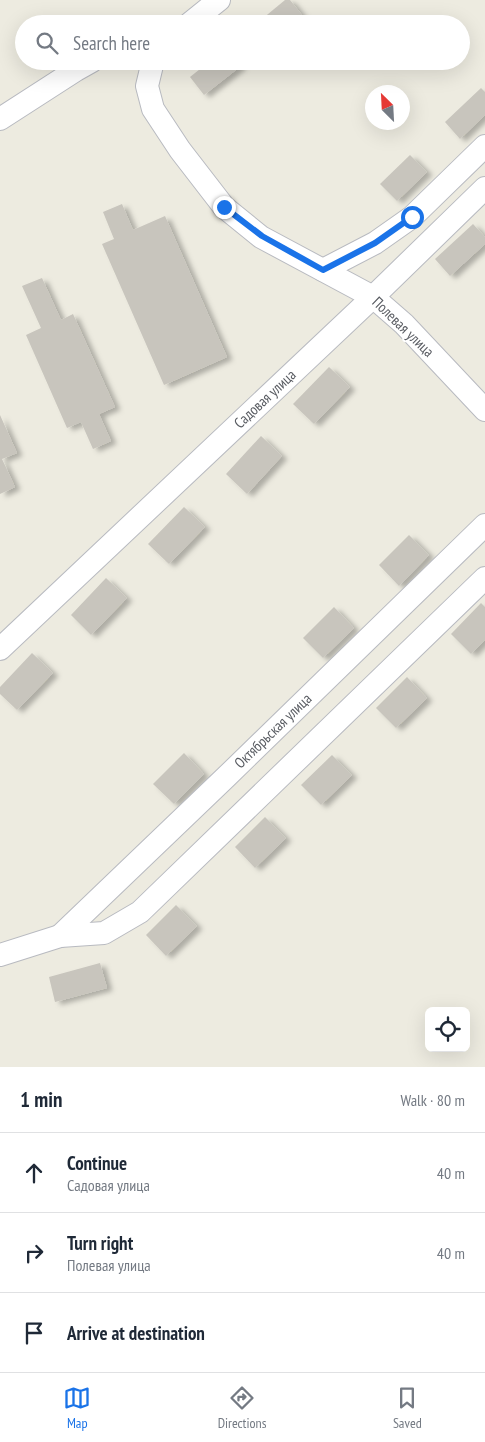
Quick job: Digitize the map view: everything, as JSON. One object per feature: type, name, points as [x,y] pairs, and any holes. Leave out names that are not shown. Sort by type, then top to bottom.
[{"type":"street","points":[[200,15],[218,0]]},
{"type":"street","points":[[0,119],[78,70]]},
{"type":"street","name":"Полевая улица","points":[[150,70],[146,86],[154,109],[180,150],[224,207],[262,236],[373,297],[404,324],[485,410]]},
{"type":"street","points":[[323,270],[375,243],[412,217],[485,146]]},
{"type":"street","name":"Садовая улица","points":[[0,649],[373,297],[485,188]]},
{"type":"street","name":"Октябрьская улица","points":[[60,936],[485,525]]},
{"type":"street","name":"Октябрьская улица","points":[[0,955],[60,936],[104,933],[140,912],[485,578]]},
{"type":"building","points":[[285,0],[290,0],[302,15],[267,15]]},
{"type":"building","points":[[199,70],[236,70],[204,95],[190,77]]},
{"type":"building","points":[[481,88],[485,92],[485,115],[460,139],[445,122]]},
{"type":"building","points":[[410,155],[427,172],[397,201],[380,184]]},
{"type":"building","points":[[122,204],[133,230],[165,216],[227,357],[164,385],[102,244],[114,239],[103,212]]},
{"type":"building","points":[[473,224],[485,237],[485,244],[450,276],[435,259]]},
{"type":"building","points":[[42,278],[61,320],[73,314],[115,407],[99,414],[111,441],[93,449],[81,422],[67,428],[26,335],[41,328],[22,286]]},
{"type":"building","points":[[329,367],[350,387],[314,424],[293,404]]},
{"type":"building","points":[[0,415],[17,453],[2,459],[15,487],[0,494]]},
{"type":"building","points":[[261,436],[282,456],[247,494],[226,474]]},
{"type":"building","points":[[184,507],[205,527],[169,564],[148,544]]},
{"type":"building","points":[[409,535],[429,555],[399,586],[379,565]]},
{"type":"building","points":[[106,578],[127,598],[91,635],[71,615]]},
{"type":"building","points":[[481,603],[485,607],[485,640],[471,654],[451,634]]},
{"type":"building","points":[[334,607],[354,628],[323,658],[303,638]]},
{"type":"building","points":[[32,653],[53,673],[17,710],[0,694],[0,687]]},
{"type":"building","points":[[407,677],[427,698],[396,728],[376,708]]},
{"type":"building","points":[[184,753],[204,774],[174,804],[153,784]]},
{"type":"building","points":[[332,755],[352,775],[321,805],[301,785]]},
{"type":"building","points":[[265,817],[286,838],[255,868],[235,847]]},
{"type":"building","points":[[176,905],[197,926],[166,956],[146,935]]},
{"type":"building","points":[[100,963],[107,988],[55,1002],[49,977]]},
{"type":"route","points":[[224,207],[262,236],[323,270],[375,243],[412,217]]}]
